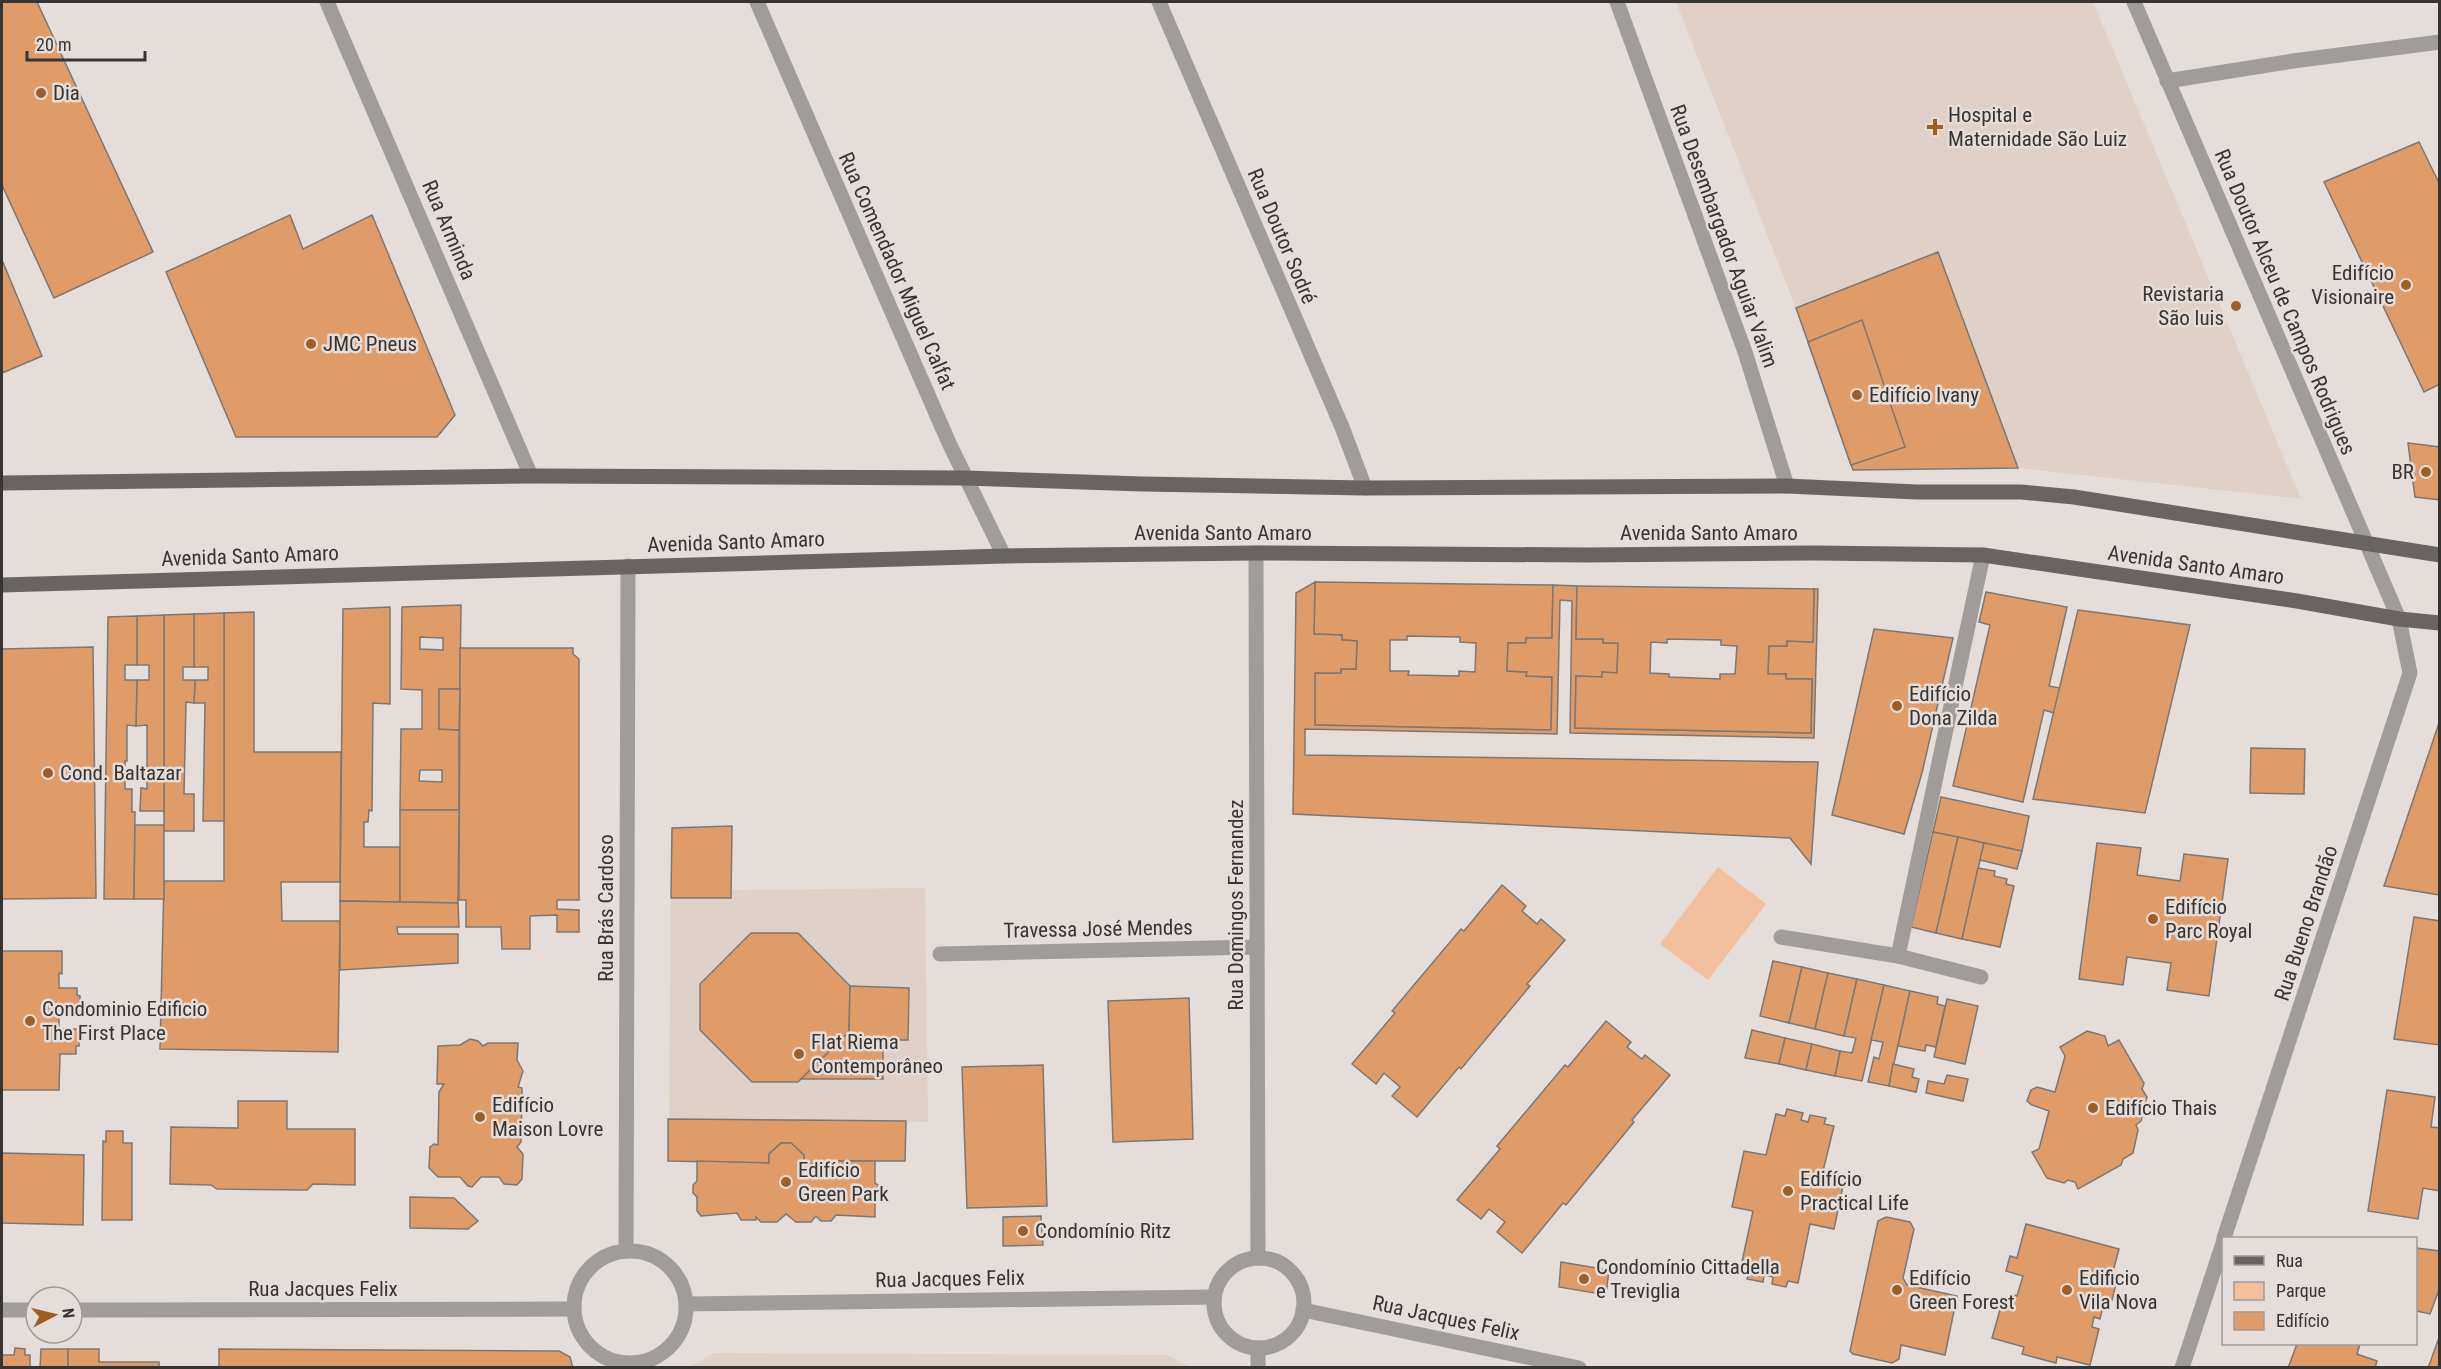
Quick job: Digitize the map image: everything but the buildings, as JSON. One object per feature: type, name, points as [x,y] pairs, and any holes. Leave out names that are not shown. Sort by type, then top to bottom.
[{"type":"main road","points":[[2,483],[531,476],[965,478],[1365,488],[1787,486],[1917,492],[2020,492],[2074,497],[2439,555]]},
{"type":"main road","name":"Avenida Santo Amaro","points":[[2,585],[1004,556],[1256,553],[1983,555],[2297,601],[2399,619],[2439,623]]},
{"type":"street","name":"Rua Arminda","points":[[327,2],[531,476]]},
{"type":"street","name":"Rua Comendador Miguel Calfat","points":[[757,2],[965,478],[1004,556]]},
{"type":"street","name":"Rua Doutor Sodré","points":[[1159,2],[1342,427],[1365,488]]},
{"type":"street","name":"Rua Desembargador Aguiar Valim","points":[[1617,2],[1744,352],[1787,486]]},
{"type":"street","name":"Rua Doutor Alceu de Campos Rodrigues","points":[[2134,2],[2399,619]]},
{"type":"street","points":[[2168,81],[2293,61],[2439,42]]},
{"type":"street","name":"Rua Domingos Fernandez","points":[[1256,553],[1257,1258]]},
{"type":"street","points":[[1898,956],[1983,555]]},
{"type":"street","name":"Rua Brás Cardoso","points":[[626,1251],[628,566]]},
{"type":"street","name":"Rua Bueno Brandão","points":[[2225,1237],[2410,673],[2399,619]]},
{"type":"street","points":[[1781,937],[1898,956],[1981,977]]},
{"type":"street","name":"Travessa José Mendes","points":[[940,954],[1257,947]]},
{"type":"street","name":"Rua Bueno Brandão","points":[[2182,1368],[2222,1246]]},
{"type":"street","points":[[626,1251],[644,1252],[660,1259],[673,1271],[682,1287],[686,1304],[684,1323],[675,1340],[662,1353],[645,1361],[626,1365],[596,1351],[585,1340],[577,1325],[574,1309],[576,1292],[583,1276],[609,1255],[626,1251]]},
{"type":"street","points":[[1257,1258],[1270,1259],[1283,1264],[1292,1273],[1304,1296],[1300,1322],[1293,1333],[1270,1347],[1258,1348],[1243,1346],[1230,1337],[1221,1326],[1215,1312],[1214,1297],[1217,1285],[1224,1274],[1245,1260],[1257,1258]]},
{"type":"street","name":"Rua Jacques Felix","points":[[686,1304],[1214,1297]]},
{"type":"street","name":"Rua Jacques Felix","points":[[84,1310],[574,1309]]},
{"type":"street","points":[[2,1310],[24,1310]]},
{"type":"street","name":"Rua Jacques Felix","points":[[1303,1310],[1579,1368]]},
{"type":"street","points":[[1258,1348],[1258,1368]]},
{"type":"shaded area","name":"Hospital e Maternidade São Luiz","points":[[1676,2],[2093,2],[2301,499],[2018,468],[1938,252],[1796,308]]},
{"type":"shaded area","name":"Flat Riema Contemporâneo","points":[[925,888],[928,1122],[669,1119],[671,898],[730,898],[731,890]]},
{"type":"shaded area","points":[[714,1353],[1167,1355],[1190,1367],[690,1367]]},
{"type":"green space","points":[[1718,867],[1766,904],[1708,980],[1660,944]]},
{"type":"place","name":"Dia","points":[[41,93]]},
{"type":"place","name":"Hospital e Maternidade São Luiz","points":[[1935,127]]},
{"type":"place","name":"Edifício Visionaire","points":[[2406,285]]},
{"type":"place","name":"Revistaria São luis","points":[[2236,306]]},
{"type":"place","name":"JMC Pneus","points":[[311,344]]},
{"type":"place","name":"Edifício Ivany","points":[[1857,395]]},
{"type":"place","name":"BR","points":[[2426,472]]},
{"type":"place","name":"Edifício Dona Zilda","points":[[1897,706]]},
{"type":"place","name":"Cond. Baltazar","points":[[48,773]]},
{"type":"place","name":"Edifício Parc Royal","points":[[2153,919]]},
{"type":"place","name":"Condominio Edificio The First Place","points":[[30,1021]]},
{"type":"place","name":"Flat Riema Contemporâneo","points":[[799,1054]]},
{"type":"place","name":"Edifício Thais","points":[[2093,1108]]},
{"type":"place","name":"Edifício Maison Lovre","points":[[480,1117]]},
{"type":"place","name":"Edifício Green Park","points":[[786,1182]]},
{"type":"place","name":"Edifício Practical Life","points":[[1788,1191]]},
{"type":"place","name":"Condomínio Ritz","points":[[1023,1231]]},
{"type":"place","name":"Condomínio Cittadella e Treviglia","points":[[1584,1279]]},
{"type":"place","name":"Edifício Green Forest","points":[[1897,1290]]},
{"type":"place","name":"Edificio Vila Nova","points":[[2067,1290]]}]
